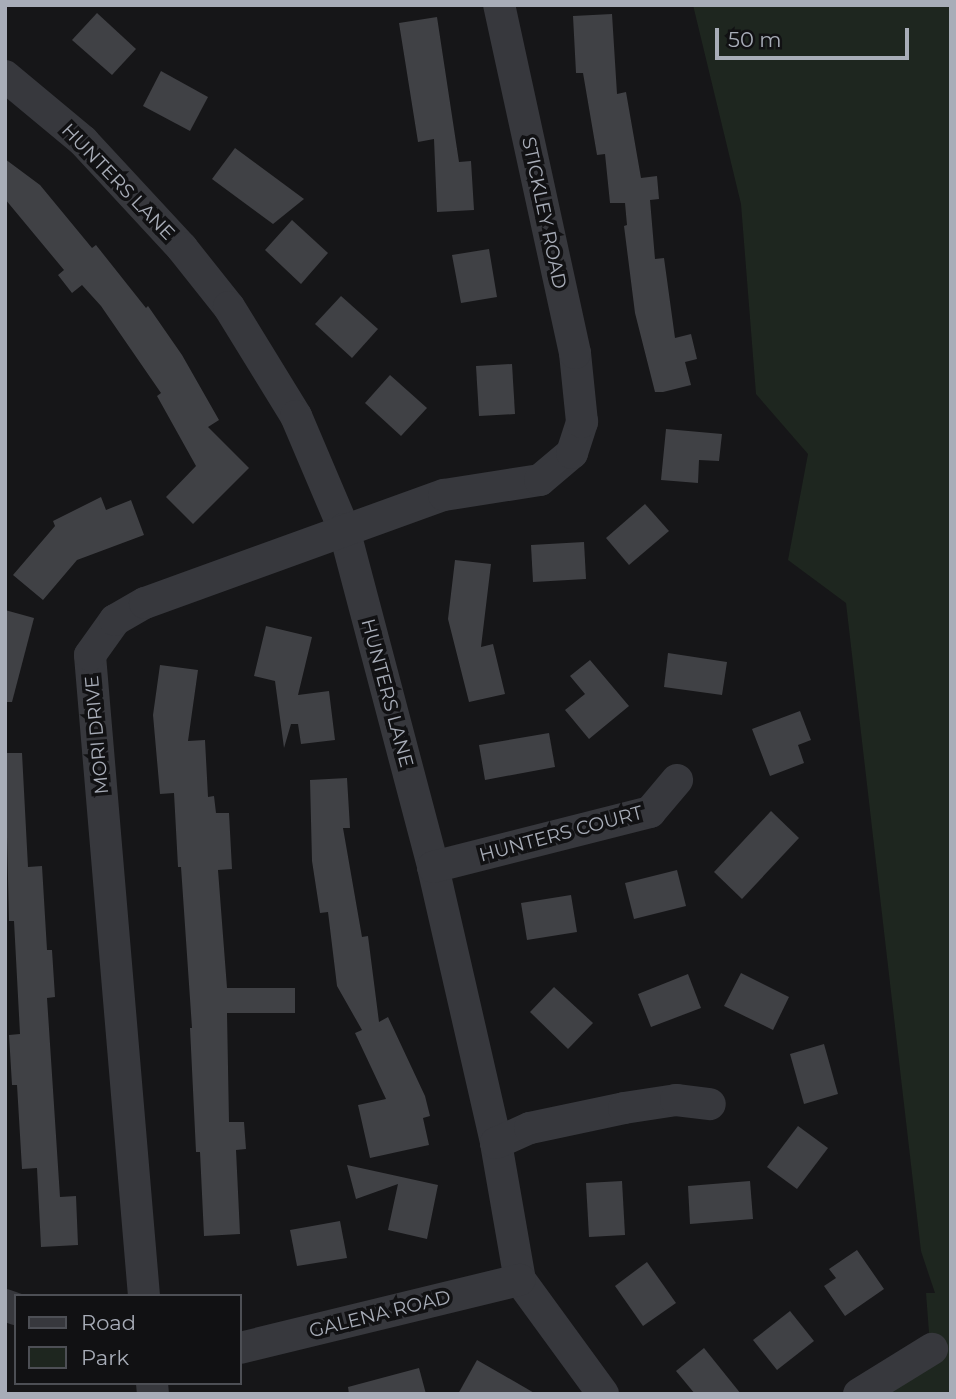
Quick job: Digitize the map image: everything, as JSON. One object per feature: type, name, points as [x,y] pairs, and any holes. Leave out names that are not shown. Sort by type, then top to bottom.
[{"type":"street","name":"STICKLEY ROAD","points":[[499,5],[575,353],[582,422]]},
{"type":"street","name":"HUNTERS LANE","points":[[5,76],[83,141],[182,248],[229,307],[296,416],[344,529],[432,867],[496,1143],[520,1280],[603,1394]]},
{"type":"street","name":"MORI DRIVE","points":[[144,1294],[90,654],[114,620],[145,603],[444,495],[540,480],[572,453],[582,422]]},
{"type":"street","name":"HUNTERS COURT","points":[[432,867],[650,812],[677,780]]},
{"type":"street","points":[[496,1143],[530,1128],[624,1108],[676,1100],[709,1104]]},
{"type":"street","name":"GALENA ROAD","points":[[242,1348],[520,1280]]},
{"type":"street","points":[[859,1394],[932,1349]]},
{"type":"green space","points":[[693,5],[951,5],[951,1394],[887,1394],[931,1359],[926,1293],[935,1293],[921,1251],[846,603],[788,560],[808,454],[756,394],[741,204]]},
{"type":"building","points":[[97,13],[136,49],[112,75],[72,40]]},
{"type":"building","points":[[612,14],[617,94],[626,92],[641,178],[657,176],[659,199],[650,200],[655,259],[664,258],[675,338],[691,334],[697,359],[685,362],[691,385],[663,392],[655,392],[635,313],[624,226],[627,225],[625,203],[610,203],[605,154],[597,155],[583,73],[576,73],[573,16]]},
{"type":"building","points":[[437,17],[459,162],[471,161],[474,210],[437,212],[434,139],[418,142],[399,23]]},
{"type":"building","points":[[161,71],[208,97],[190,131],[143,106]]},
{"type":"building","points":[[235,148],[304,199],[273,224],[212,179]]},
{"type":"building","points":[[5,159],[40,185],[92,248],[96,245],[146,308],[148,306],[182,355],[219,420],[208,427],[249,468],[193,524],[166,497],[196,466],[157,396],[161,393],[101,306],[82,285],[72,293],[58,275],[64,270],[5,199]]},
{"type":"building","points":[[292,220],[328,253],[301,284],[265,250]]},
{"type":"building","points":[[489,249],[497,297],[461,303],[452,255]]},
{"type":"building","points":[[341,296],[378,329],[352,358],[315,324]]},
{"type":"building","points":[[512,364],[515,414],[479,416],[476,366]]},
{"type":"building","points":[[390,375],[427,408],[401,436],[365,403]]},
{"type":"building","points":[[666,429],[722,434],[719,461],[699,460],[698,483],[661,480]]},
{"type":"building","points":[[101,497],[106,510],[131,500],[144,535],[77,560],[43,600],[13,575],[55,526],[53,521]]},
{"type":"building","points":[[645,504],[669,531],[629,565],[606,538]]},
{"type":"building","points":[[584,542],[586,579],[533,582],[531,545]]},
{"type":"building","points":[[455,560],[491,564],[481,647],[493,644],[505,694],[469,702],[448,619]]},
{"type":"building","points":[[5,610],[34,618],[12,702],[5,702]]},
{"type":"building","points":[[266,626],[312,637],[298,695],[329,691],[335,740],[301,744],[298,724],[291,724],[284,748],[275,681],[254,676]]},
{"type":"building","points":[[668,653],[727,662],[722,695],[664,687]]},
{"type":"building","points":[[590,660],[629,706],[589,739],[565,710],[585,694],[570,676]]},
{"type":"building","points":[[160,665],[198,670],[188,741],[205,740],[208,797],[214,796],[216,813],[229,813],[232,869],[218,870],[227,988],[295,988],[295,1013],[227,1013],[229,1122],[244,1122],[246,1149],[236,1150],[240,1234],[204,1236],[200,1152],[196,1152],[192,1028],[174,793],[160,794],[153,715]]},
{"type":"building","points":[[800,711],[811,740],[798,745],[804,763],[770,776],[752,729]]},
{"type":"building","points":[[549,733],[555,767],[485,780],[479,745]]},
{"type":"building","points":[[5,753],[22,753],[28,867],[42,866],[47,950],[52,950],[55,997],[47,998],[60,1197],[76,1196],[78,1245],[41,1247],[37,1168],[22,1169],[17,1085],[12,1085],[9,1035],[20,1034],[14,921],[9,921]]},
{"type":"building","points":[[347,778],[350,828],[343,828],[362,937],[368,936],[379,1022],[388,1017],[425,1096],[430,1116],[423,1118],[429,1145],[370,1158],[358,1105],[386,1099],[355,1033],[362,1030],[337,986],[328,912],[320,913],[312,861],[310,780]]},
{"type":"building","points":[[771,811],[799,838],[742,899],[714,872]]},
{"type":"building","points":[[677,870],[686,906],[634,919],[625,883]]},
{"type":"building","points":[[571,895],[577,932],[527,940],[521,903]]},
{"type":"building","points":[[741,973],[789,997],[773,1030],[724,1006]]},
{"type":"building","points":[[688,974],[701,1008],[651,1027],[638,994]]},
{"type":"building","points":[[554,987],[593,1023],[568,1049],[530,1012]]},
{"type":"building","points":[[824,1044],[838,1094],[804,1104],[790,1054]]},
{"type":"building","points":[[798,1126],[828,1148],[797,1189],[767,1167]]},
{"type":"building","points":[[347,1165],[438,1185],[427,1239],[388,1230],[398,1184],[356,1199]]},
{"type":"building","points":[[622,1181],[625,1235],[589,1237],[586,1183]]},
{"type":"building","points":[[750,1181],[753,1219],[690,1224],[688,1186]]},
{"type":"building","points":[[340,1221],[347,1258],[297,1266],[290,1230]]},
{"type":"building","points":[[857,1250],[884,1289],[845,1316],[824,1286],[836,1278],[829,1269]]},
{"type":"building","points":[[647,1262],[676,1303],[643,1326],[615,1286]]},
{"type":"building","points":[[790,1311],[814,1341],[777,1370],[753,1340]]},
{"type":"building","points":[[704,1348],[741,1394],[695,1394],[676,1371]]},
{"type":"building","points":[[477,1360],[536,1394],[458,1394]]},
{"type":"building","points":[[419,1368],[426,1394],[349,1394],[348,1387]]}]
